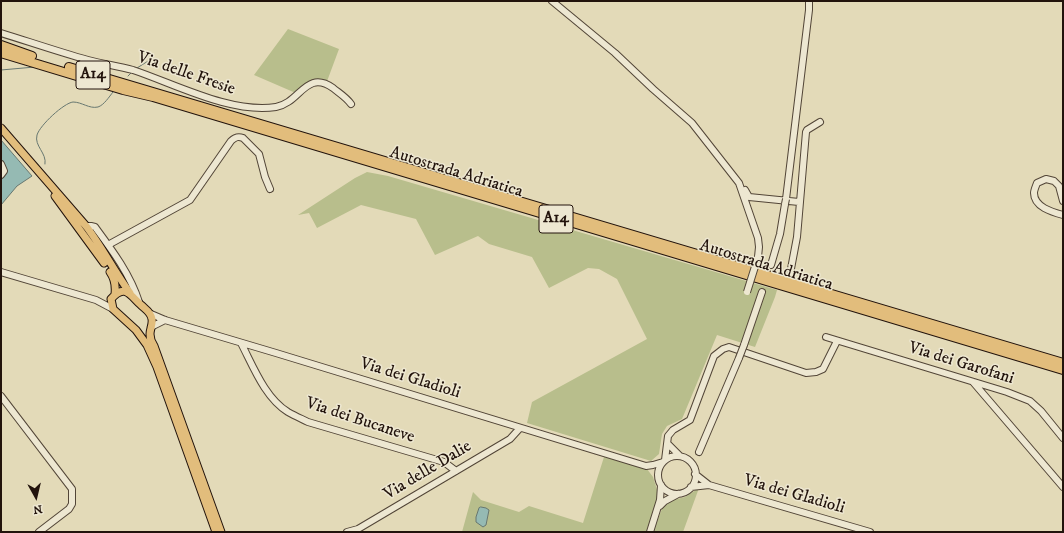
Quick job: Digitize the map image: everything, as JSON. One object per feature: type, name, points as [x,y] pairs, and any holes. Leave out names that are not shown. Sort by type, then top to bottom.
[{"type":"highway","name":"A14","points":[[1,44],[32,56]]},
{"type":"highway","name":"Autostrada Adriatica","points":[[1,48],[1063,363]]},
{"type":"highway","name":"Autostrada Adriatica","points":[[1,53],[123,90],[153,97],[1063,370]]},
{"type":"highway","name":"A14","points":[[1,56],[44,66]]},
{"type":"main road","points":[[1,128],[86,226],[130,293],[139,304],[151,314],[153,321],[150,336],[221,532]]},
{"type":"main road","points":[[1,133],[50,190],[97,252],[114,278],[116,286],[113,296],[113,309],[136,330],[147,345],[157,367],[216,532]]},
{"type":"main road","points":[[113,296],[125,291],[130,293]]},
{"type":"main road","points":[[136,330],[144,331],[151,327]]},
{"type":"street","points":[[552,1],[615,53],[692,123],[739,183],[741,183],[748,197],[799,202]]},
{"type":"street","points":[[771,265],[780,234],[785,201],[810,10],[809,1]]},
{"type":"street","name":"Via delle Fresie","points":[[1,33],[88,60],[132,70],[211,98],[246,108],[281,106],[311,84],[318,81],[326,84],[348,99],[351,104]]},
{"type":"street","points":[[790,274],[797,236],[806,132],[820,122]]},
{"type":"street","points":[[108,245],[190,200],[235,137],[238,136],[243,138],[257,152],[270,189]]},
{"type":"street","points":[[1,164],[4,171],[1,175]]},
{"type":"street","points":[[1063,201],[1060,186],[1054,181],[1046,179],[1036,183],[1034,192],[1036,201],[1044,208],[1063,215]]},
{"type":"street","points":[[739,183],[760,247],[747,292]]},
{"type":"street","points":[[86,226],[95,227],[115,254],[130,282],[139,304]]},
{"type":"street","points":[[1,272],[96,300],[113,309]]},
{"type":"street","points":[[699,452],[744,346],[762,292]]},
{"type":"street","points":[[96,300],[113,296]]},
{"type":"street","name":"Via dei Gladioli","points":[[151,314],[165,320],[646,466],[667,491],[678,494],[688,490],[691,487],[709,485]]},
{"type":"street","points":[[151,327],[165,320]]},
{"type":"street","name":"Via dei Garofani","points":[[826,337],[1007,392],[1030,401],[1041,411],[1063,438]]},
{"type":"street","points":[[650,532],[659,507],[660,500],[658,473],[664,461],[668,444],[668,436],[673,430],[690,420],[714,356],[723,349],[729,347],[806,373],[816,372],[823,369],[836,341]]},
{"type":"street","name":"Via dei Bucaneve","points":[[241,343],[262,383],[274,399],[288,412],[308,422],[444,462],[456,471]]},
{"type":"street","points":[[973,382],[1063,488]]},
{"type":"street","points":[[1,396],[72,489],[72,504],[69,509],[40,532]]},
{"type":"street","name":"Via delle Dalie","points":[[347,532],[358,529],[510,439],[520,428]]},
{"type":"street","name":"Via dei Gladioli","points":[[668,444],[680,456],[689,461],[693,465],[695,474],[709,485],[870,532]]},
{"type":"street","points":[[646,466],[664,461],[673,456],[680,456]]},
{"type":"street","points":[[691,487],[695,474]]},
{"type":"street","points":[[659,507],[665,501],[678,494]]},
{"type":"street","points":[[358,529],[365,532]]},
{"type":"green space","points":[[288,29],[339,49],[326,84],[322,82],[298,94],[254,75]]},
{"type":"green space","points":[[367,172],[388,176],[777,290],[775,297],[755,347],[717,335],[682,419],[667,426],[662,434],[659,454],[651,461],[527,423],[532,402],[647,339],[617,279],[599,269],[588,268],[549,288],[532,257],[489,244],[478,236],[435,255],[416,219],[361,205],[317,228],[309,213],[298,215],[355,178]]},
{"type":"green space","points":[[604,457],[647,469],[653,477],[659,496],[646,532],[462,532],[473,492],[481,500],[519,512],[529,506],[583,523]]},
{"type":"green space","points":[[699,488],[683,532],[653,532],[663,506],[669,501],[685,497]]},
{"type":"water","points":[[1,140],[32,176],[17,186],[1,205]]},
{"type":"water","points":[[481,507],[489,510],[486,525],[483,527],[476,522],[479,508]]},
{"type":"waterway","points":[[137,68],[153,58]]},
{"type":"waterway","points":[[1,70],[35,67]]},
{"type":"waterway","points":[[128,76],[131,73]]},
{"type":"waterway","points":[[45,164],[44,156],[37,143],[37,135],[47,120],[69,103],[73,102],[98,107],[104,103],[113,92]]}]
